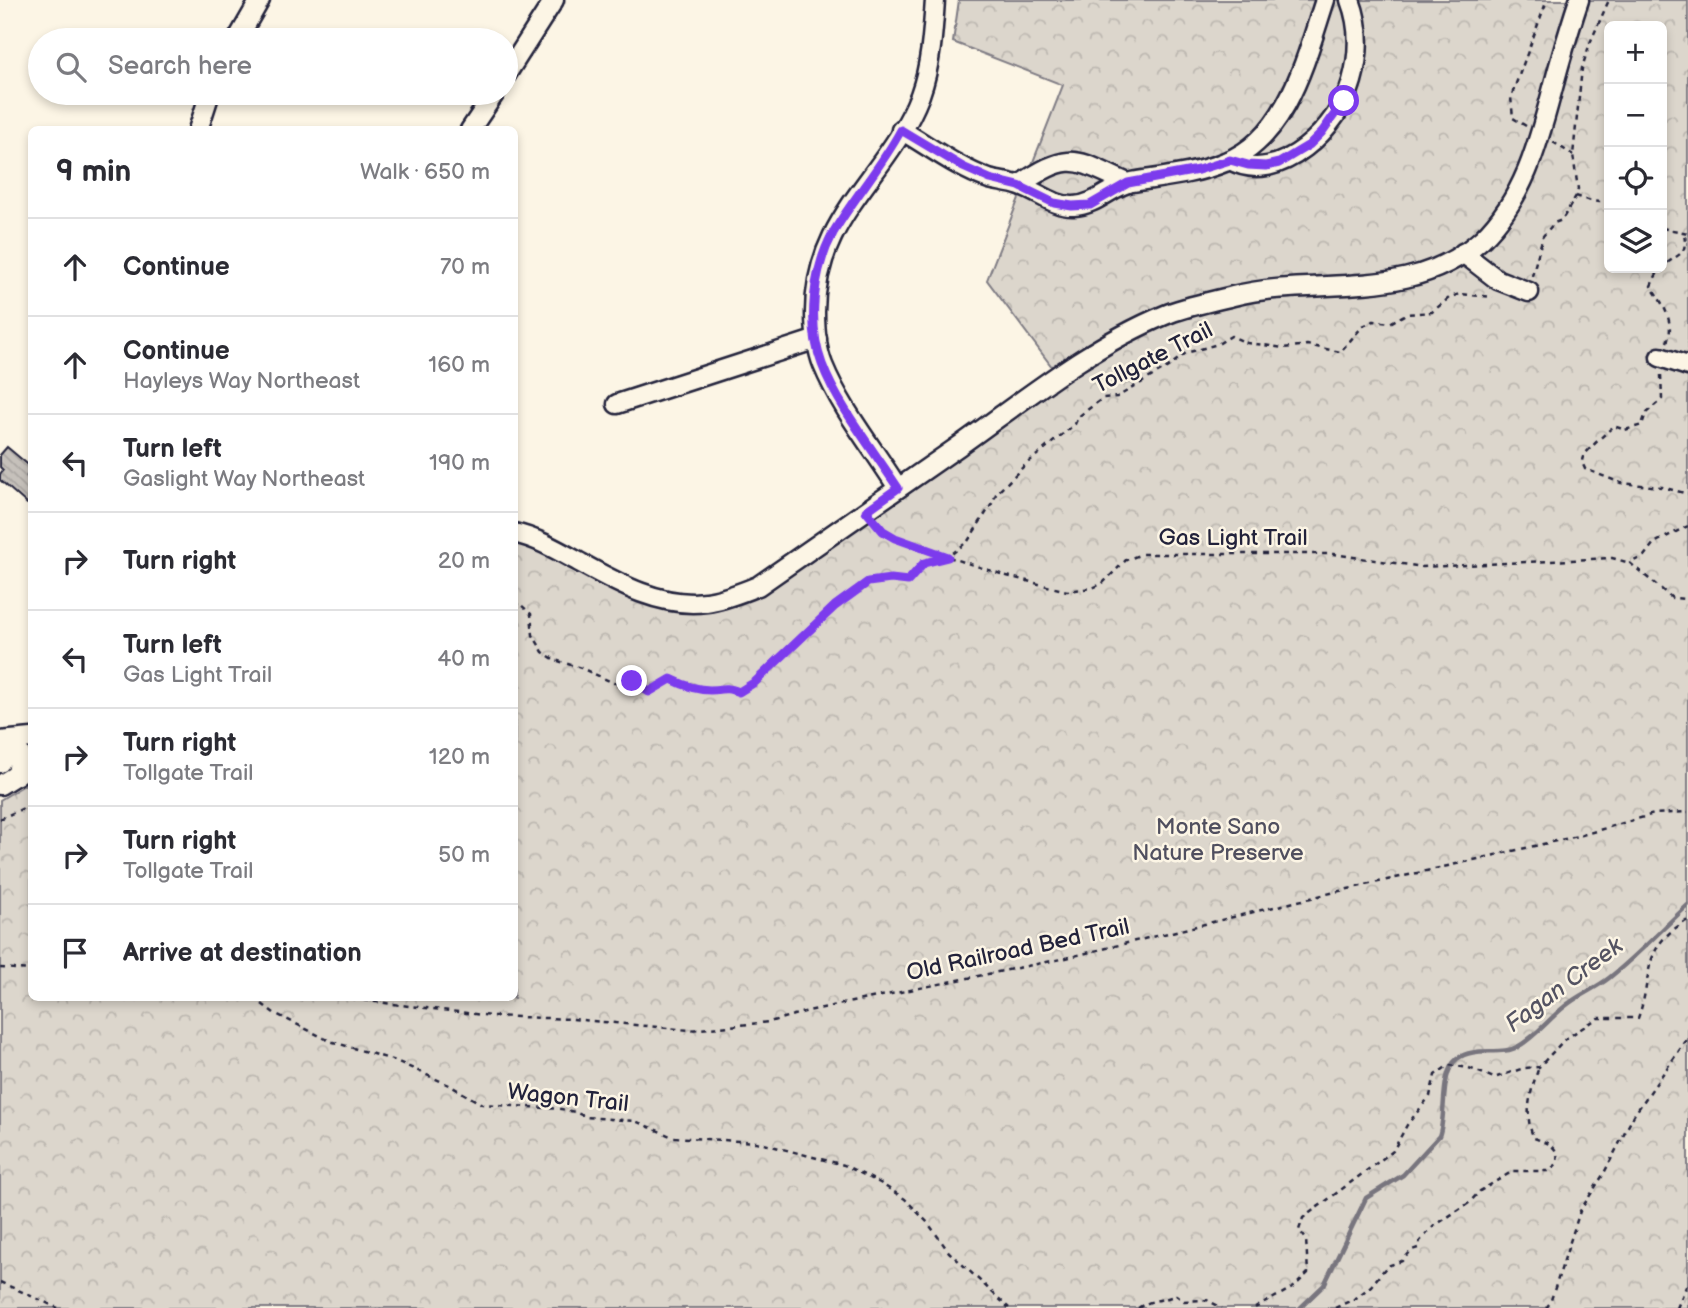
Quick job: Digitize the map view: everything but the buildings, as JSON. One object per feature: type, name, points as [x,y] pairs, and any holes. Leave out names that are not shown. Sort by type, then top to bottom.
[{"type":"street","points":[[244,28],[260,0]]},
{"type":"street","points":[[518,56],[554,0]]},
{"type":"street","points":[[898,488],[839,397],[822,363],[817,339],[815,304],[822,257],[850,204],[901,130],[920,95],[926,71],[935,0]]},
{"type":"street","points":[[901,130],[963,167],[990,179],[1019,186],[1054,203],[1090,205],[1128,183],[1198,170],[1230,160],[1251,146],[1270,128],[1292,92],[1325,0]]},
{"type":"street","points":[[1230,160],[1248,165],[1266,166],[1279,163],[1309,145],[1333,118],[1352,83],[1357,61],[1356,15],[1350,0]]},
{"type":"street","points":[[518,535],[557,550],[634,590],[683,602],[706,602],[758,586],[1119,337],[1167,314],[1260,291],[1370,285],[1398,281],[1427,272],[1481,239],[1504,214],[1520,186],[1541,134],[1579,0]]},
{"type":"street","points":[[199,126],[206,105]]},
{"type":"street","points":[[473,126],[487,105]]},
{"type":"street","points":[[1019,186],[1040,172],[1067,160],[1086,163],[1128,183]]},
{"type":"street","points":[[1462,253],[1498,280],[1529,292]]},
{"type":"street","points":[[617,404],[817,339]]},
{"type":"street","points":[[1660,357],[1688,366]]},
{"type":"street","points":[[0,763],[15,740]]},
{"type":"street","points":[[0,785],[24,770],[15,740]]},
{"type":"path","points":[[1547,0],[1511,97],[1513,118],[1573,155]]},
{"type":"path","points":[[1529,292],[1543,236],[1554,223],[1562,220],[1578,189],[1573,155],[1582,68],[1609,0]]},
{"type":"path","points":[[1576,196],[1604,202]]},
{"type":"path","points":[[1667,229],[1686,233],[1686,247],[1681,255],[1665,264],[1651,286],[1665,309],[1671,333],[1660,357],[1662,399],[1646,413],[1642,425],[1625,430],[1614,426],[1584,454],[1582,461],[1585,469],[1621,483],[1662,487],[1688,494]]},
{"type":"path","name":"Tollgate Trail","points":[[518,604],[531,614],[533,635],[543,652],[555,660],[614,683],[632,681],[649,692],[671,679],[685,686],[712,690],[723,687],[739,692],[755,682],[835,606],[868,582],[891,579],[908,581],[924,563],[948,557],[968,541],[996,494],[1025,465],[1075,424],[1078,416],[1103,398],[1117,397],[1168,368],[1186,354],[1218,344],[1231,336],[1247,343],[1284,348],[1307,345],[1340,352],[1363,326],[1374,321],[1390,323],[1406,314],[1432,312],[1449,298],[1459,295],[1495,297]]},
{"type":"path","name":"Gas Light Trail","points":[[866,511],[883,531],[895,538],[948,557],[1067,591],[1102,584],[1125,560],[1142,554],[1333,554],[1423,567],[1612,558],[1630,563]]},
{"type":"path","points":[[1688,526],[1654,543],[1644,556],[1630,563],[1672,598],[1688,599]]},
{"type":"path","points":[[0,819],[28,806]]},
{"type":"path","name":"Old Railroad Bed Trail","points":[[368,1001],[491,1016],[572,1019],[689,1030],[769,1022],[808,1011],[1066,958],[1582,835],[1654,814],[1688,812]]},
{"type":"path","points":[[1335,1308],[1356,1298],[1371,1286],[1387,1266],[1402,1261],[1412,1250],[1418,1248],[1420,1241],[1434,1226],[1469,1203],[1480,1191],[1513,1171],[1539,1172],[1551,1169],[1557,1164],[1555,1148],[1549,1142],[1534,1138],[1529,1127],[1530,1091],[1539,1067],[1565,1039],[1598,1018],[1638,1018],[1646,998],[1651,956],[1665,937],[1688,920]]},
{"type":"path","points":[[0,968],[28,970]]},
{"type":"path","name":"Wagon Trail","points":[[258,1001],[274,1013],[330,1041],[396,1061],[449,1085],[482,1104],[561,1109],[586,1117],[635,1121],[673,1137],[756,1142],[844,1165],[905,1199],[928,1223],[948,1252],[1009,1308]]},
{"type":"path","points":[[1546,1308],[1550,1303],[1580,1211],[1603,1175],[1634,1115],[1688,1038]]},
{"type":"path","points":[[1255,1308],[1294,1287],[1308,1273],[1307,1239],[1299,1230],[1303,1218],[1393,1152],[1407,1125],[1430,1096],[1435,1074],[1449,1065],[1469,1068],[1494,1078],[1524,1068],[1539,1067]]},
{"type":"path","points":[[0,1282],[58,1308]]},
{"type":"path","points":[[1677,1308],[1688,1282]]},
{"type":"path","points":[[1138,1308],[1152,1299],[1165,1300],[1176,1295],[1184,1301],[1207,1300],[1222,1308]]},
{"type":"green space","name":"Monte Sano Nature Preserve","points":[[959,0],[1688,0],[1688,1308],[0,1308],[0,800],[28,783],[28,1001],[518,1001],[518,538],[663,602],[740,597],[1061,379],[987,280],[1063,85],[953,42]]},
{"type":"waterway","name":"Fagan Creek","points":[[1300,1308],[1324,1285],[1366,1198],[1403,1175],[1439,1136],[1448,1074],[1457,1059],[1472,1053],[1504,1051],[1519,1046],[1569,1003],[1619,970],[1688,905]]},
{"type":"route","points":[[632,681],[649,692],[671,679],[685,686],[712,690],[723,687],[739,692],[755,682],[835,606],[868,582],[891,579],[908,581],[924,563],[948,557],[895,538],[883,531],[866,511],[898,488],[839,397],[822,363],[815,321],[817,282],[822,257],[850,204],[901,130],[963,167],[990,179],[1019,186],[1054,203],[1090,205],[1128,183],[1159,179],[1230,160],[1248,165],[1266,166],[1279,163],[1309,145],[1344,101]]}]
